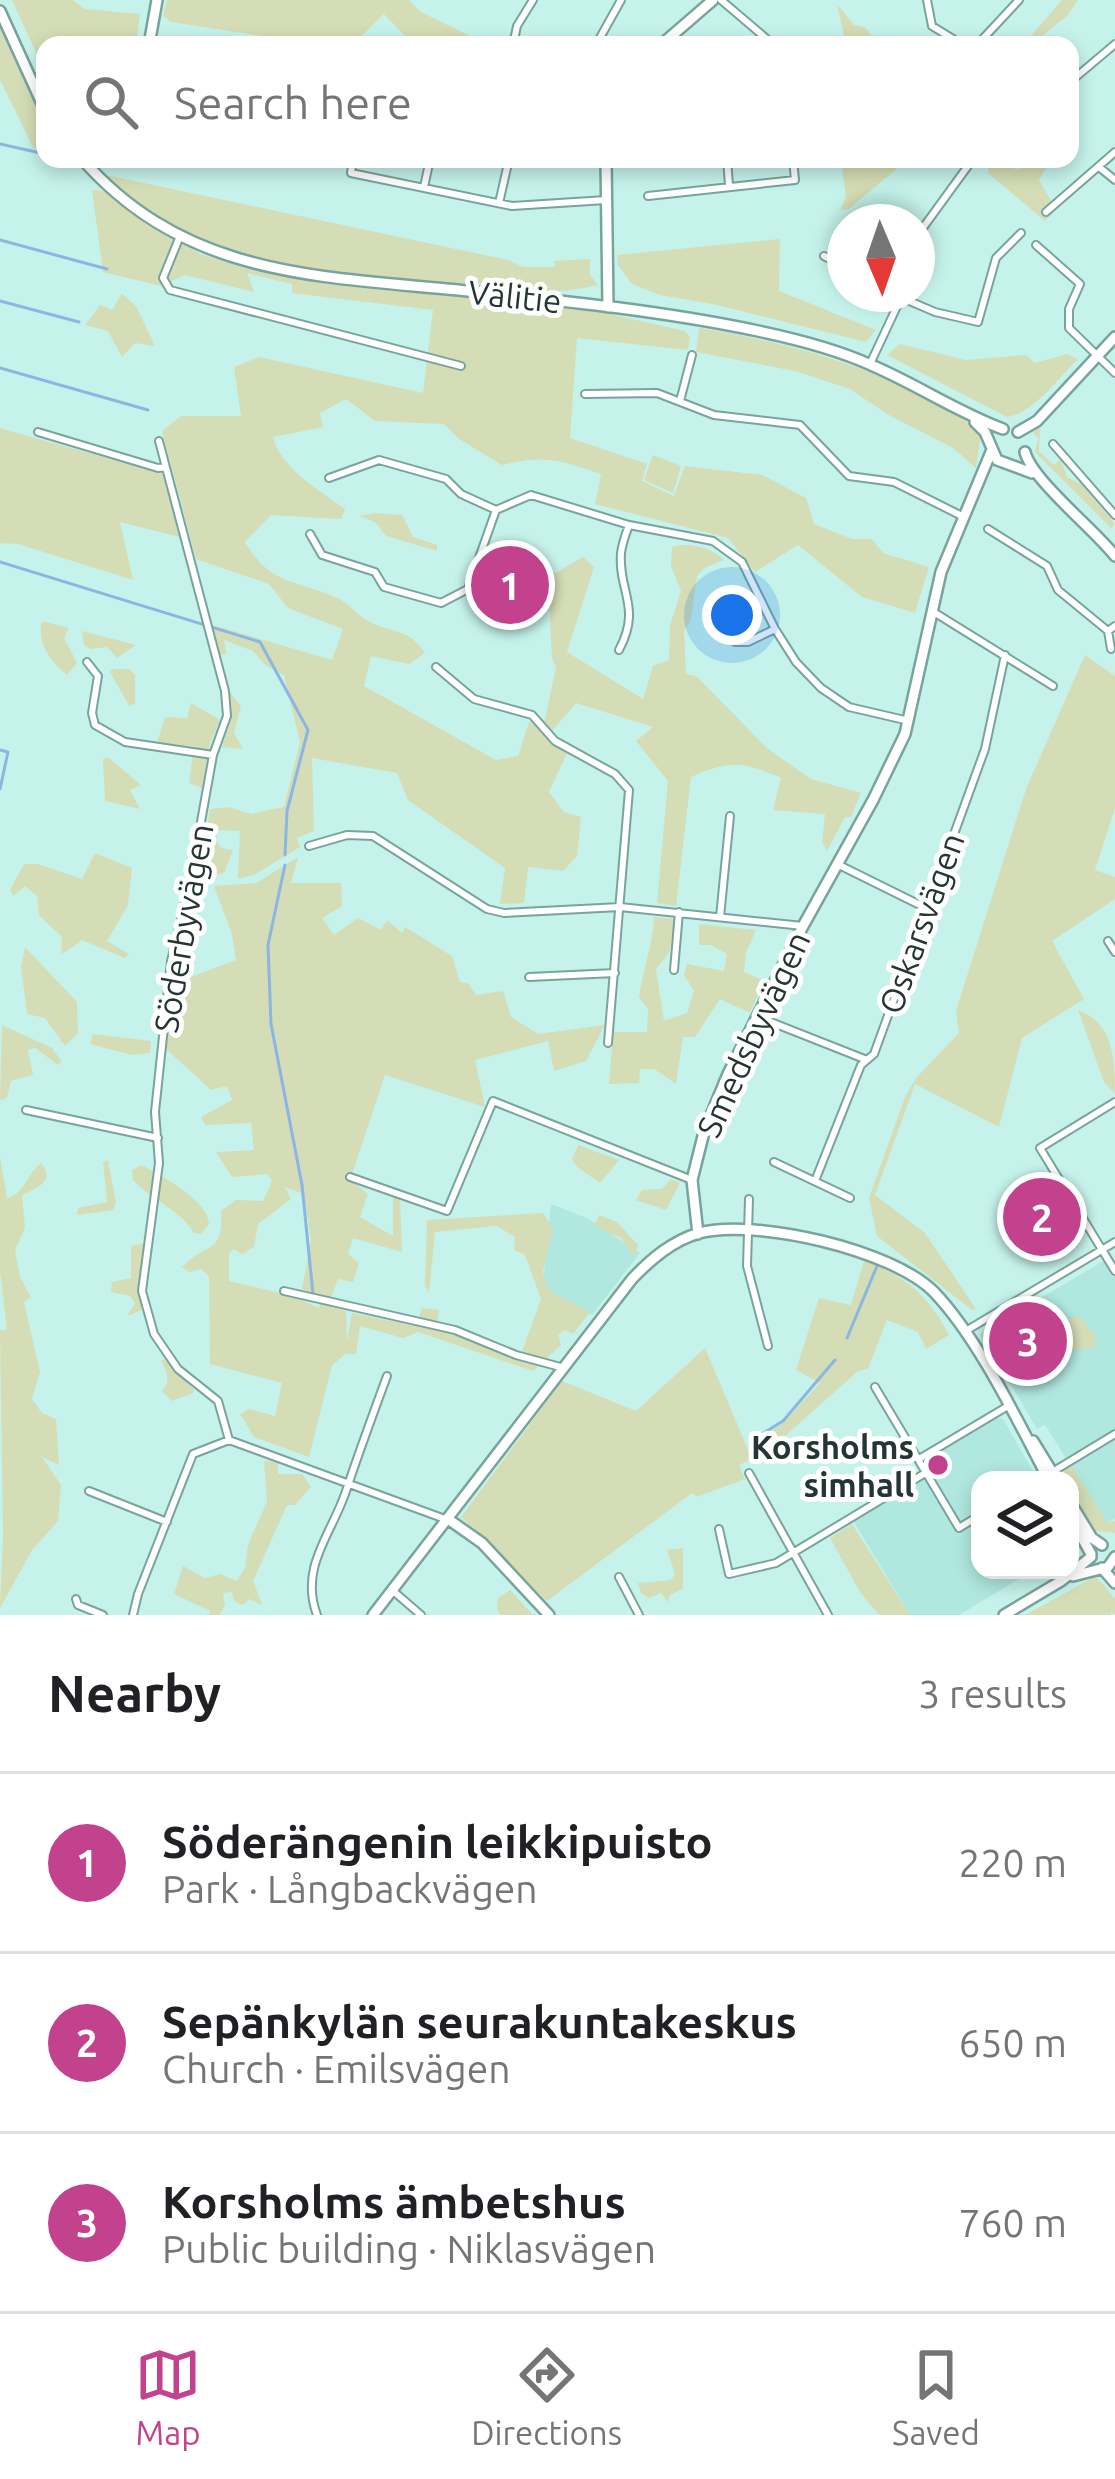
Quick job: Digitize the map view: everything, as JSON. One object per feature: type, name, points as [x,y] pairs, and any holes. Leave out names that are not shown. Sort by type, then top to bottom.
[{"type":"main road","points":[[151,36],[157,0]]},
{"type":"main road","points":[[672,36],[717,0]]},
{"type":"main road","points":[[0,11],[36,90]]},
{"type":"main road","name":"Välitie","points":[[91,168],[130,206],[224,256],[299,274],[608,307],[752,330],[870,364],[1003,429]]},
{"type":"main road","points":[[606,168],[608,307]]},
{"type":"main road","points":[[1042,479],[997,460],[991,447],[1003,429],[1018,432],[1037,421],[1115,337]]},
{"type":"main road","name":"Välitie","points":[[963,412],[986,432],[991,447]]},
{"type":"main road","points":[[979,487],[998,466],[1010,464],[1026,448],[1037,421]]},
{"type":"main road","points":[[1018,432],[1028,463],[1111,541],[1115,556]]},
{"type":"main road","name":"Smedsbyvägen","points":[[698,1234],[692,1180],[714,1105],[802,926],[873,800],[909,721],[941,572],[979,487],[991,447]]},
{"type":"main road","points":[[373,1615],[642,1269],[661,1252],[698,1234],[746,1229],[868,1253],[898,1266],[931,1289],[964,1331],[1048,1471]]},
{"type":"main road","points":[[1079,1517],[1092,1538],[1112,1551],[1109,1565],[1115,1583]]},
{"type":"main road","points":[[448,1520],[482,1543],[549,1615]]},
{"type":"main road","points":[[1079,1533],[1091,1555],[1109,1565]]},
{"type":"main road","points":[[1004,1615],[1061,1581],[1107,1545]]},
{"type":"main road","points":[[1061,1581],[1109,1565]]},
{"type":"street","points":[[515,36],[533,0]]},
{"type":"street","points":[[601,36],[622,0]]},
{"type":"street","points":[[717,0],[763,36]]},
{"type":"street","points":[[927,0],[932,26],[948,36]]},
{"type":"street","points":[[984,36],[1015,1]]},
{"type":"street","points":[[1079,74],[1115,44]]},
{"type":"street","points":[[1046,212],[1115,152]]},
{"type":"street","points":[[1098,167],[1115,180]]},
{"type":"street","points":[[352,168],[351,172],[512,206],[606,200]]},
{"type":"street","points":[[424,187],[428,168]]},
{"type":"street","points":[[500,203],[507,168]]},
{"type":"street","points":[[728,168],[730,187]]},
{"type":"street","points":[[648,196],[795,180],[794,168]]},
{"type":"street","points":[[935,211],[966,168]]},
{"type":"street","points":[[935,309],[978,322],[996,257],[1021,233]]},
{"type":"street","points":[[180,236],[163,278],[170,290],[460,366]]},
{"type":"street","points":[[1036,245],[1080,284],[1069,309],[1069,328],[1115,373]]},
{"type":"street","points":[[870,364],[890,312]]},
{"type":"street","points":[[680,401],[692,355]]},
{"type":"street","points":[[585,394],[657,393],[713,415],[800,425],[849,476],[894,482],[964,517]]},
{"type":"street","points":[[38,432],[166,467]]},
{"type":"street","name":"Söderbyvägen","points":[[159,442],[225,691],[227,716],[213,755],[171,961],[154,1112],[159,1163],[143,1282],[154,1334],[178,1369],[218,1401],[229,1440]]},
{"type":"street","points":[[1053,444],[1115,514]]},
{"type":"street","points":[[329,478],[379,460],[446,479],[461,494],[496,510]]},
{"type":"street","points":[[310,534],[322,555],[375,572],[384,586],[442,603],[468,590],[496,510],[531,495],[629,524],[703,538],[731,551],[747,570],[796,662],[838,700],[909,721]]},
{"type":"street","points":[[619,650],[629,625],[620,555],[629,524]]},
{"type":"street","points":[[988,529],[1048,566],[1058,590],[1112,629],[1111,649]]},
{"type":"street","points":[[932,611],[1053,686]]},
{"type":"street","points":[[735,642],[748,642],[775,629]]},
{"type":"street","name":"Oskarsvägen","points":[[815,1181],[861,1065],[874,1054],[985,749],[1005,656]]},
{"type":"street","points":[[87,662],[98,676],[92,713],[95,725],[125,742],[213,755]]},
{"type":"street","points":[[436,667],[474,699],[532,716],[555,741],[625,782],[631,799],[608,1042]]},
{"type":"street","points":[[720,917],[730,816]]},
{"type":"street","points":[[309,845],[340,836],[373,836],[466,897],[504,913],[620,907],[802,926]]},
{"type":"street","points":[[838,864],[926,908]]},
{"type":"street","points":[[674,970],[679,912]]},
{"type":"street","points":[[1108,940],[1115,952]]},
{"type":"street","points":[[529,977],[615,973]]},
{"type":"street","points":[[758,1017],[867,1060]]},
{"type":"street","points":[[350,1177],[448,1211],[493,1101],[692,1180]]},
{"type":"street","points":[[1115,1102],[1040,1148],[1115,1271]]},
{"type":"street","points":[[26,1110],[158,1138]]},
{"type":"street","points":[[774,1162],[850,1198]]},
{"type":"street","points":[[748,1199],[747,1266],[768,1346]]},
{"type":"street","points":[[964,1331],[1115,1242]]},
{"type":"street","points":[[284,1291],[455,1330],[564,1368]]},
{"type":"street","points":[[316,1615],[311,1590],[314,1563],[387,1376]]},
{"type":"street","points":[[875,1387],[958,1528],[971,1520]]},
{"type":"street","points":[[920,1460],[1008,1406]]},
{"type":"street","points":[[1059,1471],[1115,1434]]},
{"type":"street","points":[[133,1615],[193,1454],[229,1440],[448,1520]]},
{"type":"street","points":[[719,1528],[729,1574],[776,1563],[927,1472]]},
{"type":"street","points":[[749,1473],[828,1615]]},
{"type":"street","points":[[89,1491],[167,1522]]},
{"type":"street","points":[[619,1577],[639,1615]]},
{"type":"street","points":[[392,1590],[421,1615]]},
{"type":"street","points":[[76,1598],[78,1604],[103,1615]]},
{"type":"shaded area","points":[[551,1204],[589,1219],[640,1253],[592,1315],[542,1293]]},
{"type":"shaded area","points":[[1112,1256],[1115,1518],[1107,1523],[1079,1479],[1079,1471],[1074,1471],[1045,1425],[1037,1429],[981,1333]]},
{"type":"shaded area","points":[[995,1417],[1003,1419],[1033,1471],[971,1471],[971,1579],[1019,1579],[959,1615],[910,1615],[852,1519],[929,1471],[922,1460]]},
{"type":"green space","points":[[12,0],[73,0],[85,9],[140,14],[137,36],[36,36],[36,52]]},
{"type":"green space","points":[[167,0],[409,0],[421,12],[470,36],[405,36],[384,14],[361,36],[263,36],[171,22],[163,16]]},
{"type":"green space","points":[[1062,0],[1078,0],[1042,36],[1031,36]]},
{"type":"green space","points":[[837,4],[854,25],[872,36],[844,36]]},
{"type":"green space","points":[[0,22],[36,100],[36,150],[34,149],[0,80]]},
{"type":"green space","points":[[842,168],[897,168],[855,204],[843,204]]},
{"type":"green space","points":[[989,168],[1047,168],[1039,180],[1056,210],[1045,221],[988,173]]},
{"type":"green space","points":[[107,177],[508,260],[523,267],[555,267],[554,261],[590,259],[590,275],[598,285],[511,291],[291,269],[240,257],[185,234],[132,198]]},
{"type":"green space","points":[[92,190],[103,191],[158,231],[201,254],[243,268],[325,282],[583,308],[685,331],[690,337],[688,350],[577,338],[570,438],[647,464],[642,481],[674,496],[685,466],[762,475],[806,498],[814,524],[852,539],[872,539],[883,553],[929,567],[915,613],[862,597],[798,545],[755,572],[728,538],[595,504],[601,474],[552,460],[502,465],[444,424],[375,421],[346,399],[320,413],[323,427],[273,437],[293,469],[345,509],[341,519],[271,515],[245,542],[276,575],[339,599],[370,622],[413,639],[425,653],[409,664],[371,656],[364,686],[496,760],[518,756],[529,722],[545,720],[556,667],[548,577],[583,557],[594,567],[567,652],[643,699],[653,666],[669,660],[670,625],[681,591],[671,566],[672,547],[692,545],[713,552],[724,560],[697,576],[691,619],[684,631],[686,674],[696,676],[768,749],[811,779],[861,793],[827,851],[822,842],[825,814],[773,810],[781,778],[746,766],[716,768],[691,777],[676,906],[657,903],[668,781],[636,741],[653,727],[576,703],[546,738],[567,753],[549,792],[564,812],[581,817],[577,856],[563,871],[528,867],[524,903],[500,904],[505,868],[408,800],[397,773],[312,758],[314,831],[297,838],[300,847],[254,875],[238,879],[240,831],[218,830],[216,841],[221,848],[233,850],[224,873],[210,876],[206,833],[210,809],[229,807],[251,814],[284,807],[300,742],[284,675],[265,665],[253,651],[224,640],[226,654],[220,655],[212,625],[332,660],[343,629],[288,608],[269,584],[196,559],[162,431],[181,416],[241,416],[234,367],[259,357],[423,393],[433,310],[292,293],[292,284],[247,273],[254,292],[185,275],[161,286],[103,272]]},
{"type":"green space","points":[[780,239],[779,291],[876,330],[866,342],[660,295],[632,284],[618,265],[617,255]]},
{"type":"green space","points":[[122,294],[136,306],[155,346],[135,343],[122,357],[108,331],[85,325],[100,305],[112,310]]},
{"type":"green space","points":[[699,328],[810,352],[914,392],[981,431],[976,468],[953,448],[850,389],[795,371],[696,352]]},
{"type":"green space","points":[[900,344],[966,360],[1026,355],[1035,363],[1067,354],[1078,359],[1036,402],[1007,417],[887,355]]},
{"type":"green space","points":[[1040,424],[1039,451],[1054,465],[1061,459],[1067,477],[1081,484],[1114,523],[1112,529],[1035,452],[1038,438],[1033,432]]},
{"type":"green space","points":[[0,428],[163,474],[180,537],[120,522],[133,580],[18,544],[0,543]]},
{"type":"green space","points":[[653,455],[681,466],[673,493],[644,480]]},
{"type":"green space","points":[[402,515],[413,537],[437,545],[437,551],[386,536],[375,522],[359,516]]},
{"type":"green space","points":[[42,621],[69,628],[64,638],[77,663],[67,675],[46,651]]},
{"type":"green space","points":[[82,631],[136,645],[117,658],[107,647],[84,645]]},
{"type":"green space","points":[[1085,655],[1115,676],[1115,808],[1095,870],[1115,877],[1115,899],[1052,941],[1084,999],[1022,1038],[999,1127],[915,1084],[875,1195],[925,1233],[976,1309],[972,1310],[877,1236],[869,1198],[905,1097],[916,1078],[959,1033],[956,1011],[1026,789]]},
{"type":"green space","points":[[129,669],[135,675],[135,704],[129,706],[110,672]]},
{"type":"green space","points":[[229,691],[241,706],[234,733],[243,749],[222,747],[231,721]]},
{"type":"green space","points":[[191,703],[220,720],[210,743],[202,788],[189,783],[194,746],[157,743],[165,717],[187,718]]},
{"type":"green space","points":[[108,757],[141,785],[130,790],[140,809],[105,801],[103,759]]},
{"type":"green space","points":[[95,853],[132,868],[128,905],[107,941],[129,954],[125,958],[82,940],[61,955],[62,937],[39,915],[37,896],[25,886],[13,896],[10,890],[24,864],[82,879]]},
{"type":"green space","points":[[298,857],[291,883],[341,883],[342,906],[322,918],[334,935],[358,918],[381,930],[387,920],[402,933],[405,927],[452,956],[460,982],[468,983],[476,995],[503,991],[511,1017],[538,1034],[605,1025],[586,1061],[554,1071],[548,1041],[475,1060],[485,1107],[385,1075],[350,1180],[368,1194],[360,1217],[393,1236],[393,1197],[400,1199],[402,1252],[353,1238],[348,1254],[359,1263],[353,1282],[338,1279],[330,1300],[302,1289],[311,1242],[304,1194],[285,1187],[291,1199],[258,1224],[254,1247],[229,1254],[229,1281],[293,1296],[319,1308],[320,1303],[346,1311],[347,1341],[352,1313],[416,1326],[422,1308],[439,1310],[437,1326],[520,1357],[541,1299],[525,1255],[514,1250],[515,1237],[496,1226],[435,1232],[429,1293],[425,1285],[427,1220],[543,1213],[553,1228],[543,1272],[549,1291],[590,1312],[573,1334],[565,1330],[558,1334],[561,1345],[533,1371],[418,1332],[403,1338],[360,1326],[356,1354],[346,1354],[332,1365],[309,1457],[254,1437],[240,1414],[249,1409],[275,1416],[282,1383],[210,1364],[209,1276],[201,1269],[189,1272],[182,1267],[216,1241],[221,1211],[236,1200],[263,1201],[272,1181],[268,1174],[232,1177],[216,1152],[254,1150],[251,1123],[205,1125],[201,1117],[232,1100],[227,1086],[211,1090],[164,1047],[175,983],[236,960],[214,886],[256,883]]},
{"type":"green space","points":[[654,917],[675,919],[669,953],[656,969],[664,1021],[687,1013],[694,991],[684,975],[687,964],[724,971],[727,954],[711,945],[699,945],[699,924],[756,930],[744,972],[764,981],[750,1013],[720,999],[695,1037],[683,1037],[676,1084],[654,1069],[640,1069],[639,1083],[609,1084],[613,1032],[647,1032],[648,1009],[639,997]]},
{"type":"green space","points":[[25,947],[77,1002],[78,1033],[65,1046],[45,1018],[27,1014],[21,967]]},
{"type":"green space","points":[[1078,1010],[1106,1033],[1115,1094],[1104,1082]]},
{"type":"green space","points":[[2,1025],[52,1048],[62,1062],[58,1065],[35,1048],[28,1050],[33,1075],[11,1081],[7,1098],[0,1100]]},
{"type":"green space","points":[[93,1034],[151,1041],[150,1053],[132,1055],[90,1044]]},
{"type":"green space","points":[[578,1145],[619,1160],[600,1183],[572,1159]]},
{"type":"green space","points":[[0,1157],[7,1198],[18,1192],[41,1163],[45,1169],[43,1183],[22,1195],[25,1228],[15,1250],[20,1277],[31,1297],[24,1302],[40,1372],[32,1399],[42,1413],[56,1419],[59,1465],[42,1457],[61,1485],[58,1521],[32,1550],[0,1608],[0,1330],[7,1330],[0,1271]]},
{"type":"green space","points":[[108,1160],[116,1203],[113,1210],[77,1215],[78,1208],[107,1202],[103,1162]]},
{"type":"green space","points":[[142,1165],[201,1206],[209,1224],[201,1234],[133,1180],[132,1170]]},
{"type":"green space","points":[[671,1179],[680,1183],[666,1210],[636,1200],[642,1190],[662,1189]]},
{"type":"green space","points":[[599,1215],[617,1222],[638,1245],[634,1257],[621,1238],[594,1226]]},
{"type":"green space","points":[[146,1243],[138,1287],[142,1310],[127,1316],[135,1303],[130,1296],[111,1292],[112,1282],[131,1278],[131,1246]]},
{"type":"green space","points":[[864,1261],[915,1289],[949,1335],[926,1349],[918,1332],[887,1320],[868,1369],[858,1371],[758,1460],[749,1444],[782,1424],[820,1383],[796,1370],[819,1298],[851,1305]]},
{"type":"green space","points":[[1078,1315],[1095,1336],[1095,1347],[1070,1350],[1061,1342],[1060,1327]]},
{"type":"green space","points":[[996,1326],[1019,1364],[1013,1368],[1020,1379],[1010,1385],[980,1335]]},
{"type":"green space","points":[[705,1348],[752,1459],[739,1465],[745,1479],[696,1497],[692,1493],[547,1601],[461,1517],[562,1381],[636,1411]]},
{"type":"green space","points":[[166,1359],[193,1393],[172,1401],[162,1391],[167,1379],[161,1360]]},
{"type":"green space","points":[[264,1461],[278,1462],[278,1474],[302,1474],[311,1487],[295,1505],[287,1505],[253,1581],[262,1605],[249,1599],[243,1605],[234,1601],[232,1592],[223,1593],[225,1605],[220,1615],[209,1615],[210,1611],[174,1594],[183,1566],[205,1578],[220,1574],[237,1581],[267,1501]]},
{"type":"green space","points":[[1079,1477],[1107,1522],[1115,1521],[1115,1533],[1096,1531],[1079,1504]]},
{"type":"green space","points":[[852,1524],[910,1615],[879,1615],[860,1592],[830,1538]]},
{"type":"green space","points":[[683,1548],[683,1588],[670,1595],[668,1602],[661,1593],[649,1598],[641,1593],[638,1583],[671,1580],[675,1574],[667,1550]]},
{"type":"green space","points":[[1096,1576],[1115,1599],[1115,1615],[1111,1611],[1111,1615],[1025,1615]]},
{"type":"green space","points":[[510,1590],[533,1615],[501,1615],[498,1598]]},
{"type":"waterway","points":[[0,144],[36,152]]},
{"type":"waterway","points":[[0,240],[107,269]]},
{"type":"waterway","points":[[0,301],[79,322]]},
{"type":"waterway","points":[[0,368],[148,410]]},
{"type":"waterway","points":[[0,562],[260,642],[308,730],[287,811],[285,855]]},
{"type":"waterway","points":[[0,750],[8,752],[0,789]]},
{"type":"waterway","points":[[285,865],[268,945],[271,1024],[302,1185],[313,1294]]},
{"type":"waterway","points":[[847,1338],[877,1266]]},
{"type":"waterway","points":[[754,1439],[783,1421],[835,1360]]},
{"type":"place","name":"Söderängenin leikkipuisto","points":[[510,585]]},
{"type":"place","name":"Sepänkylän seurakuntakeskus","points":[[1042,1217]]},
{"type":"place","name":"Korsholms ämbetshus","points":[[1028,1341]]},
{"type":"place","name":"Korsholms simhall","points":[[938,1465]]}]
